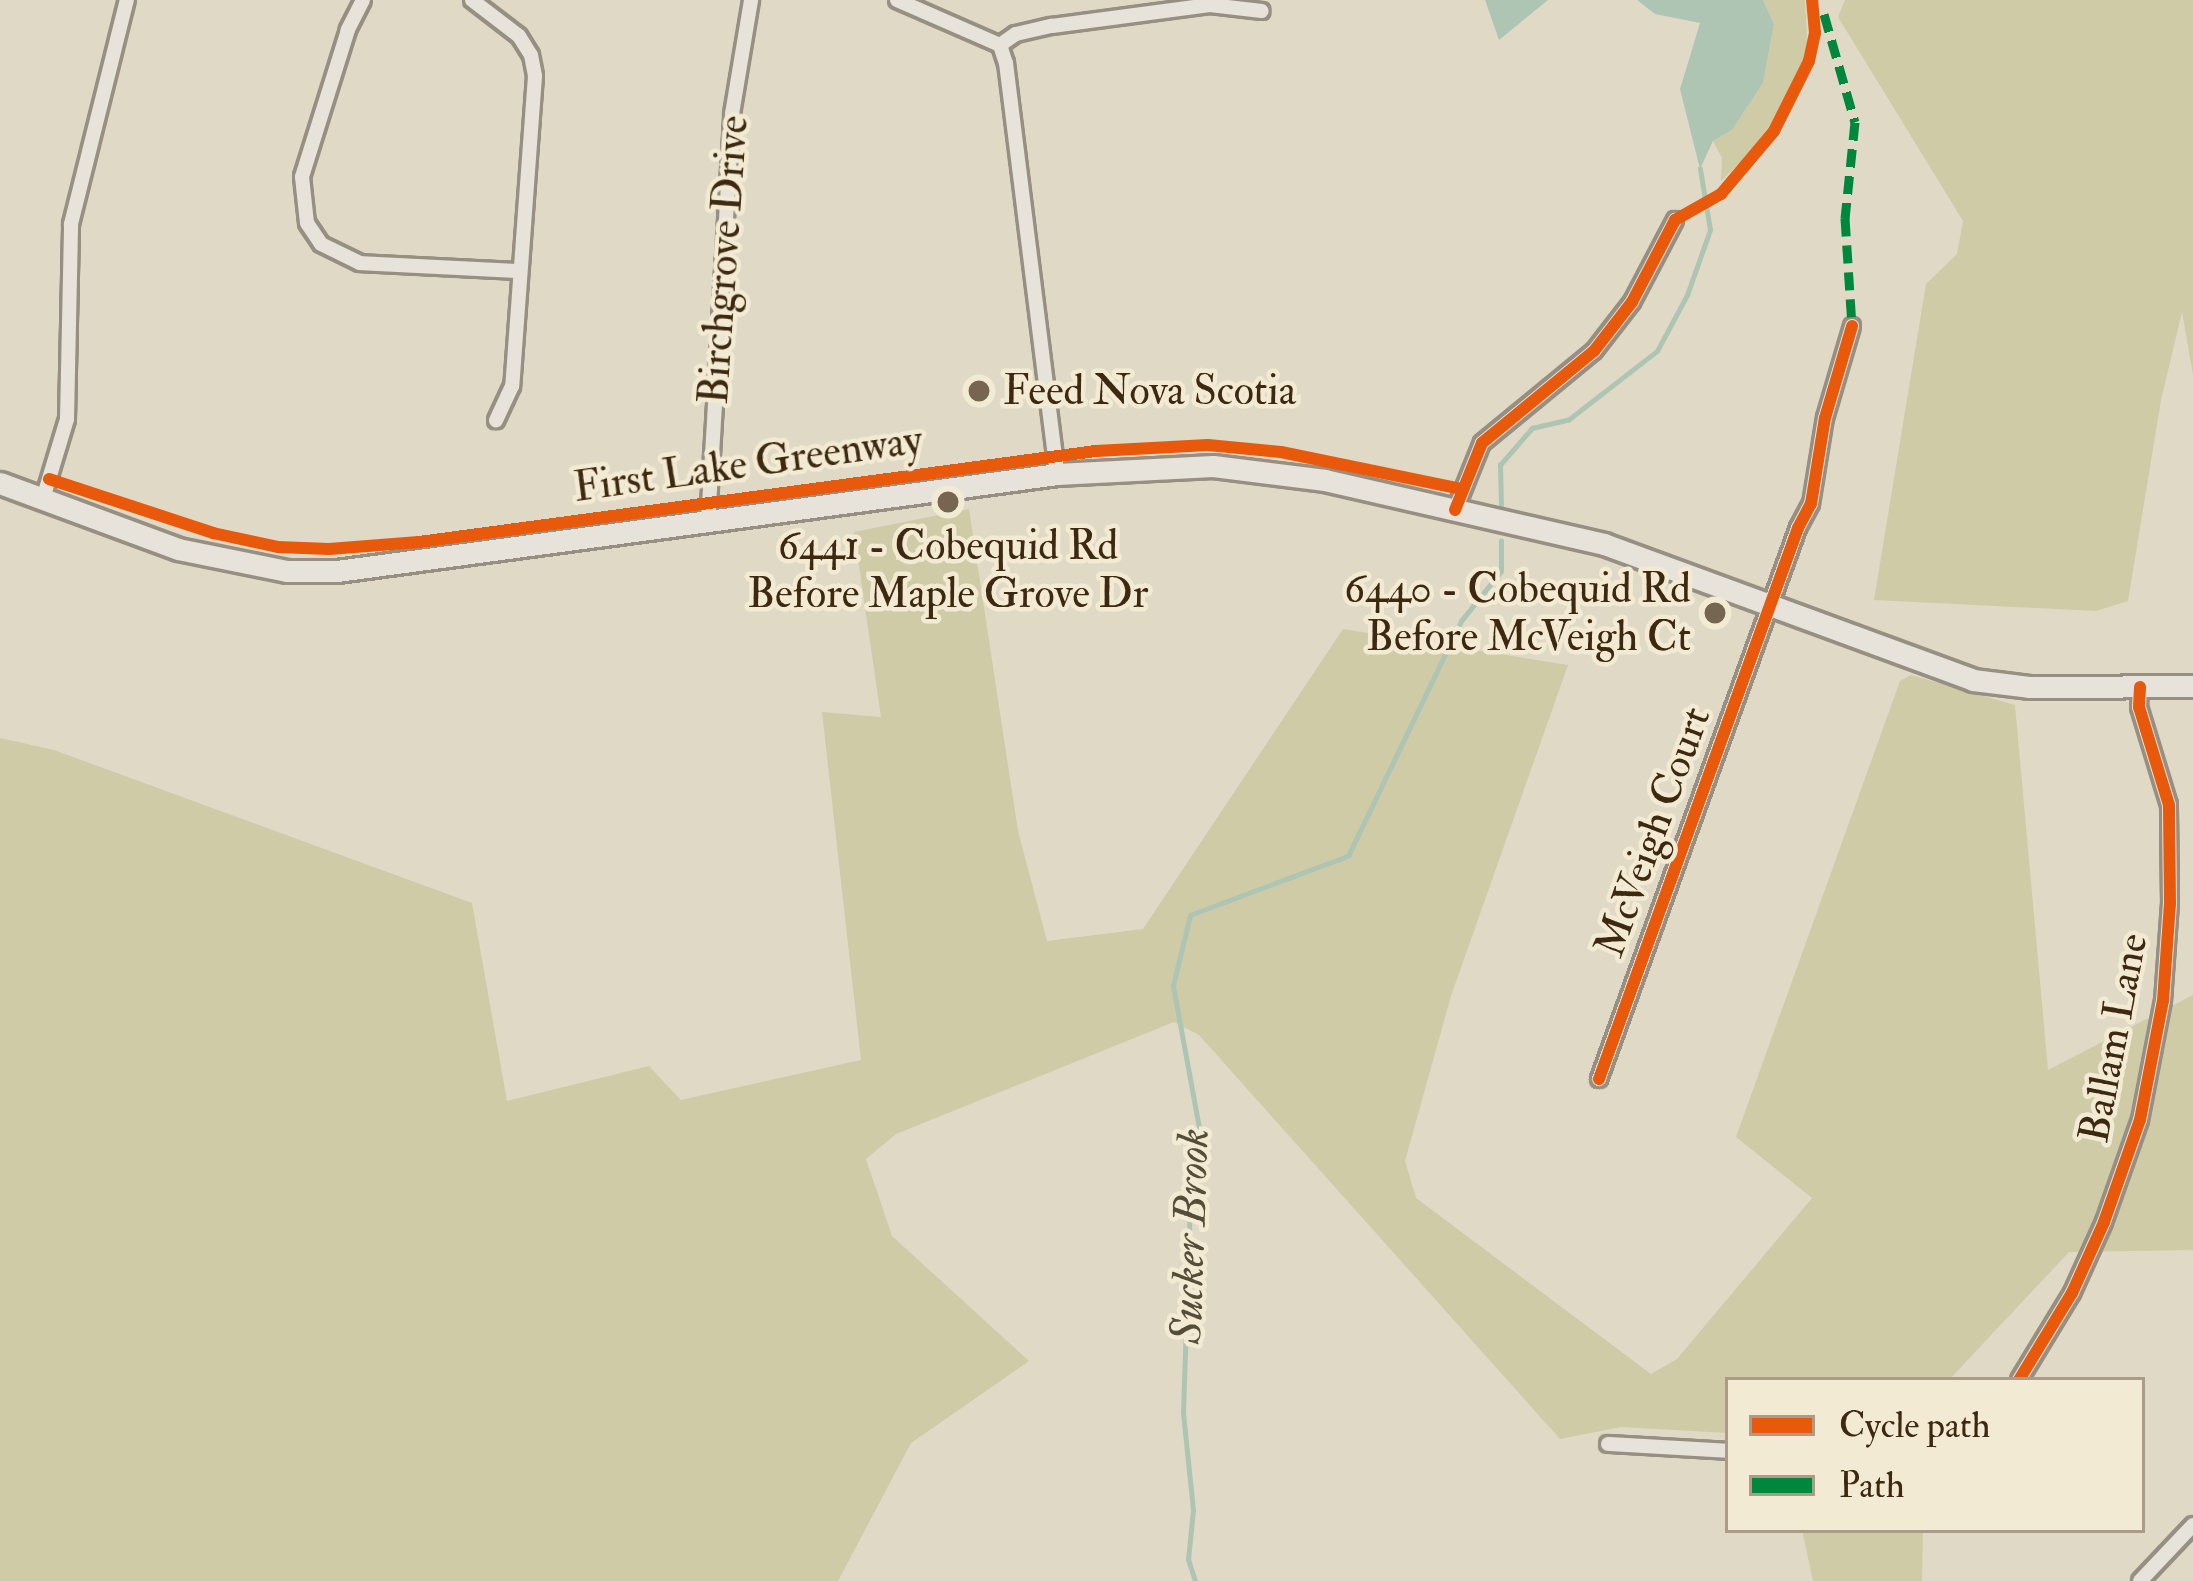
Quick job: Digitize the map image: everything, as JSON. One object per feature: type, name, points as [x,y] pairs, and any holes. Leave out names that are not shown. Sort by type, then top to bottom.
[{"type":"main road","points":[[0,483],[178,549],[287,571],[337,571],[1058,474],[1214,466],[1324,480],[1604,544],[1973,680],[2029,687],[2193,686]]},
{"type":"street","points":[[42,502],[67,419],[70,224],[128,0]]},
{"type":"street","points":[[363,0],[348,30],[302,177],[307,223],[321,244],[360,263],[520,271]]},
{"type":"street","points":[[472,0],[519,36],[531,55],[535,96],[512,386],[496,422]]},
{"type":"street","name":"Birchgrove Drive","points":[[708,522],[732,114],[751,0]]},
{"type":"street","points":[[896,0],[1000,45],[1058,474]]},
{"type":"street","points":[[1000,45],[1016,34],[1052,26],[1210,5],[1262,11]]},
{"type":"street","points":[[1455,510],[1482,443],[1594,351],[1631,302],[1675,220]]},
{"type":"street","name":"McVeigh Court","points":[[1599,1079],[1768,607],[1815,490],[1825,418],[1852,326]]},
{"type":"street","name":"Ballam Lane","points":[[2021,1377],[2072,1293],[2104,1222],[2140,1120],[2163,1001],[2170,904],[2169,805],[2139,707],[2140,687]]},
{"type":"street","points":[[1608,1444],[1725,1451]]},
{"type":"street","points":[[2140,1581],[2193,1525]]},
{"type":"shaded area","points":[[1485,0],[1548,0],[1499,40]]},
{"type":"shaded area","points":[[1637,0],[1763,0],[1774,24],[1763,83],[1732,130],[1713,141],[1700,169],[1680,89],[1700,23],[1655,14]]},
{"type":"shaded area","points":[[1763,0],[1805,0],[1808,57],[1800,86],[1778,125],[1721,181],[1722,158],[1713,141],[1732,130],[1763,83],[1774,24]]},
{"type":"shaded area","points":[[1845,0],[2193,0],[2193,375],[2182,312],[2161,400],[2128,601],[2096,611],[1874,600],[1926,284],[1957,254],[1963,221],[1838,17]]},
{"type":"shaded area","points":[[969,509],[1018,831],[1047,941],[1143,929],[1343,629],[1568,665],[1451,996],[1405,1161],[1416,1198],[1651,1374],[1677,1359],[1812,1198],[1736,1137],[1900,681],[1911,675],[2015,705],[2048,1070],[2193,995],[2193,1250],[2069,1252],[1952,1377],[1725,1377],[1725,1433],[1621,1427],[1560,1439],[1199,1035],[1174,1022],[896,1134],[866,1159],[892,1236],[1029,1361],[911,1443],[838,1581],[0,1581],[0,738],[54,750],[472,903],[507,1101],[649,1066],[681,1100],[861,1060],[822,712],[881,717],[854,532]]},
{"type":"shaded area","points":[[1803,1533],[1923,1533],[1922,1581],[1813,1581]]},
{"type":"waterway","name":"Sucker Brook","points":[[1501,505],[1500,465],[1532,428],[1568,420],[1657,351],[1687,295],[1710,230],[1700,169]]},
{"type":"waterway","name":"Sucker Brook","points":[[1195,1581],[1188,1560],[1193,1510],[1183,1413],[1190,1206],[1199,1128],[1173,986],[1190,915],[1348,856],[1461,621],[1501,571],[1501,541]]},
{"type":"marked path","points":[[1824,14],[1855,122],[1845,218],[1852,326]]},
{"type":"cycle path","points":[[1455,510],[1482,443],[1594,351],[1632,302],[1675,220],[1721,194],[1774,131],[1809,61],[1815,33],[1812,0]]},
{"type":"cycle path","points":[[1599,1079],[1798,528],[1811,504],[1825,418],[1852,326]]},
{"type":"cycle path","name":"First Lake Greenway","points":[[49,479],[213,533],[278,547],[329,549],[419,542],[1096,451],[1208,445],[1281,452],[1462,489]]},
{"type":"cycle path","points":[[2021,1377],[2072,1293],[2104,1222],[2140,1120],[2163,1001],[2170,904],[2169,805],[2139,707],[2140,687]]},
{"type":"place","name":"Feed Nova Scotia","points":[[979,391]]},
{"type":"place","name":"6441 - Cobequid Rd Before Maple Grove Dr","points":[[948,502]]},
{"type":"place","name":"6440 - Cobequid Rd Before McVeigh Ct","points":[[1715,613]]}]
